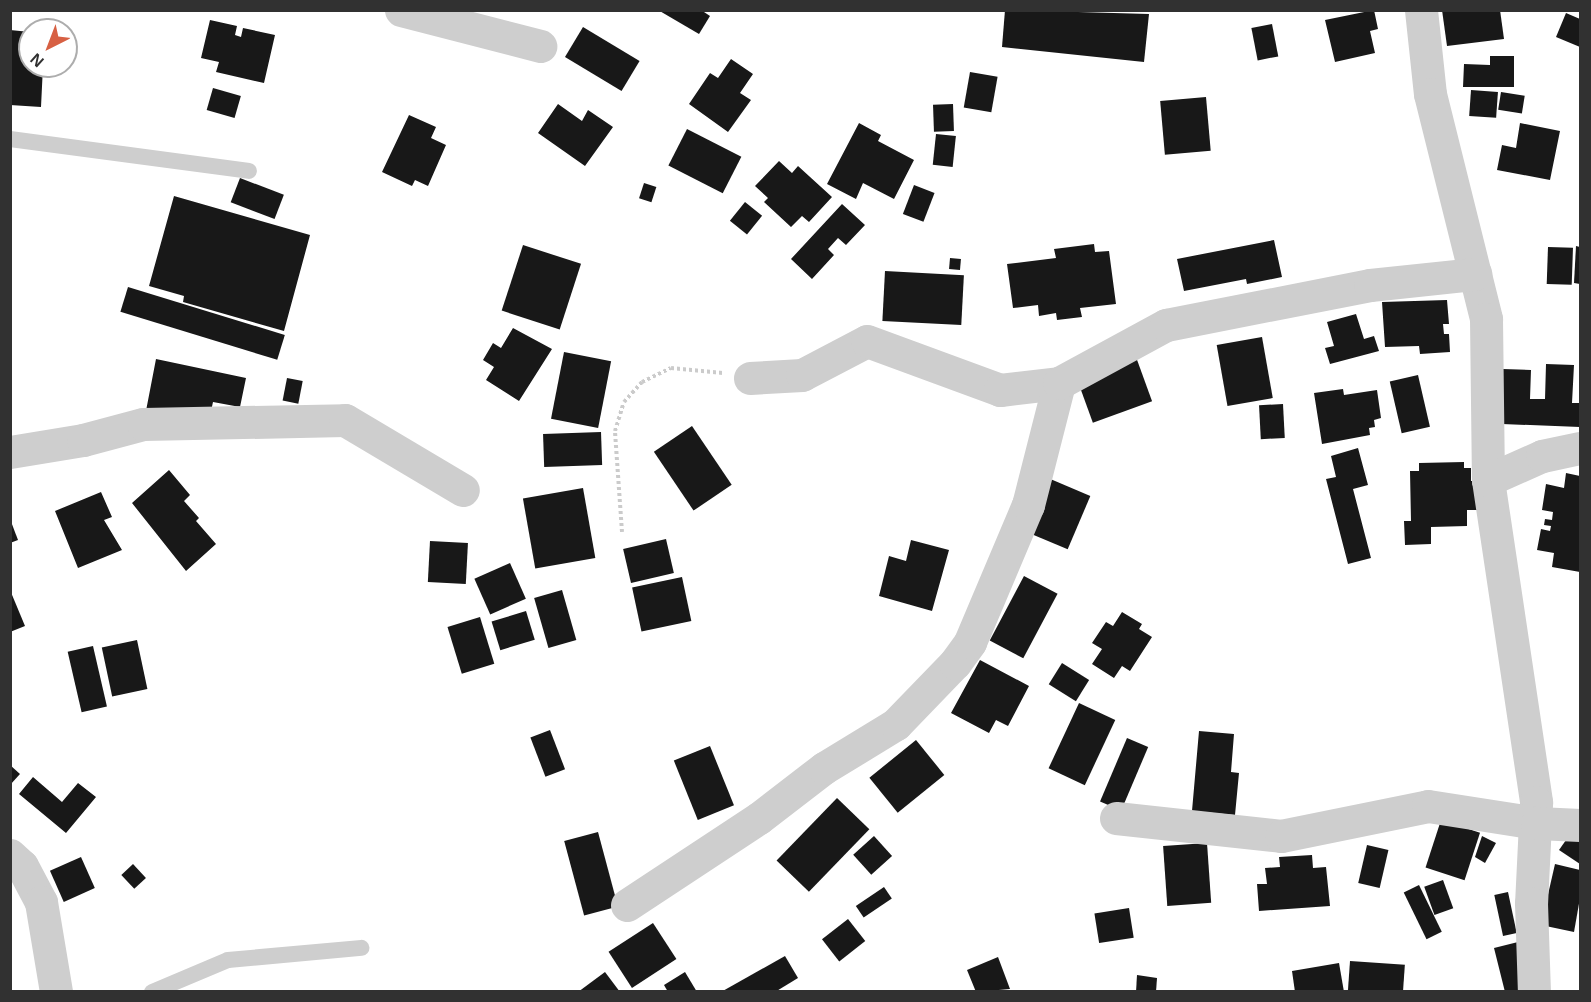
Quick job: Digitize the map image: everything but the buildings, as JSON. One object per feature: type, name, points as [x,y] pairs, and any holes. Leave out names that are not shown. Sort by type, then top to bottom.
[{"type":"street","points":[[401,10],[540,46]]},
{"type":"street","points":[[1421,10],[1430,94],[1486,319],[1488,480],[1537,823],[1531,903],[1534,992]]},
{"type":"street","points":[[750,378],[802,375],[867,341],[1000,390],[1059,383],[1167,325],[1370,285],[1475,274]]},
{"type":"street","points":[[627,904],[759,818],[824,768],[896,724],[955,663],[970,642],[1028,505],[1059,383]]},
{"type":"street","points":[[10,452],[83,440],[143,424],[345,420],[463,490]]},
{"type":"street","points":[[1488,480],[1542,456],[1581,448]]},
{"type":"street","points":[[1116,818],[1281,837],[1428,806],[1537,823],[1581,825]]},
{"type":"street","points":[[10,855],[21,866],[41,902],[56,992]]},
{"type":"lane","points":[[10,139],[249,171]]},
{"type":"lane","points":[[152,992],[228,960],[362,948]]},
{"type":"path","points":[[622,532],[615,431],[624,402],[642,382],[671,368],[750,378]]}]
